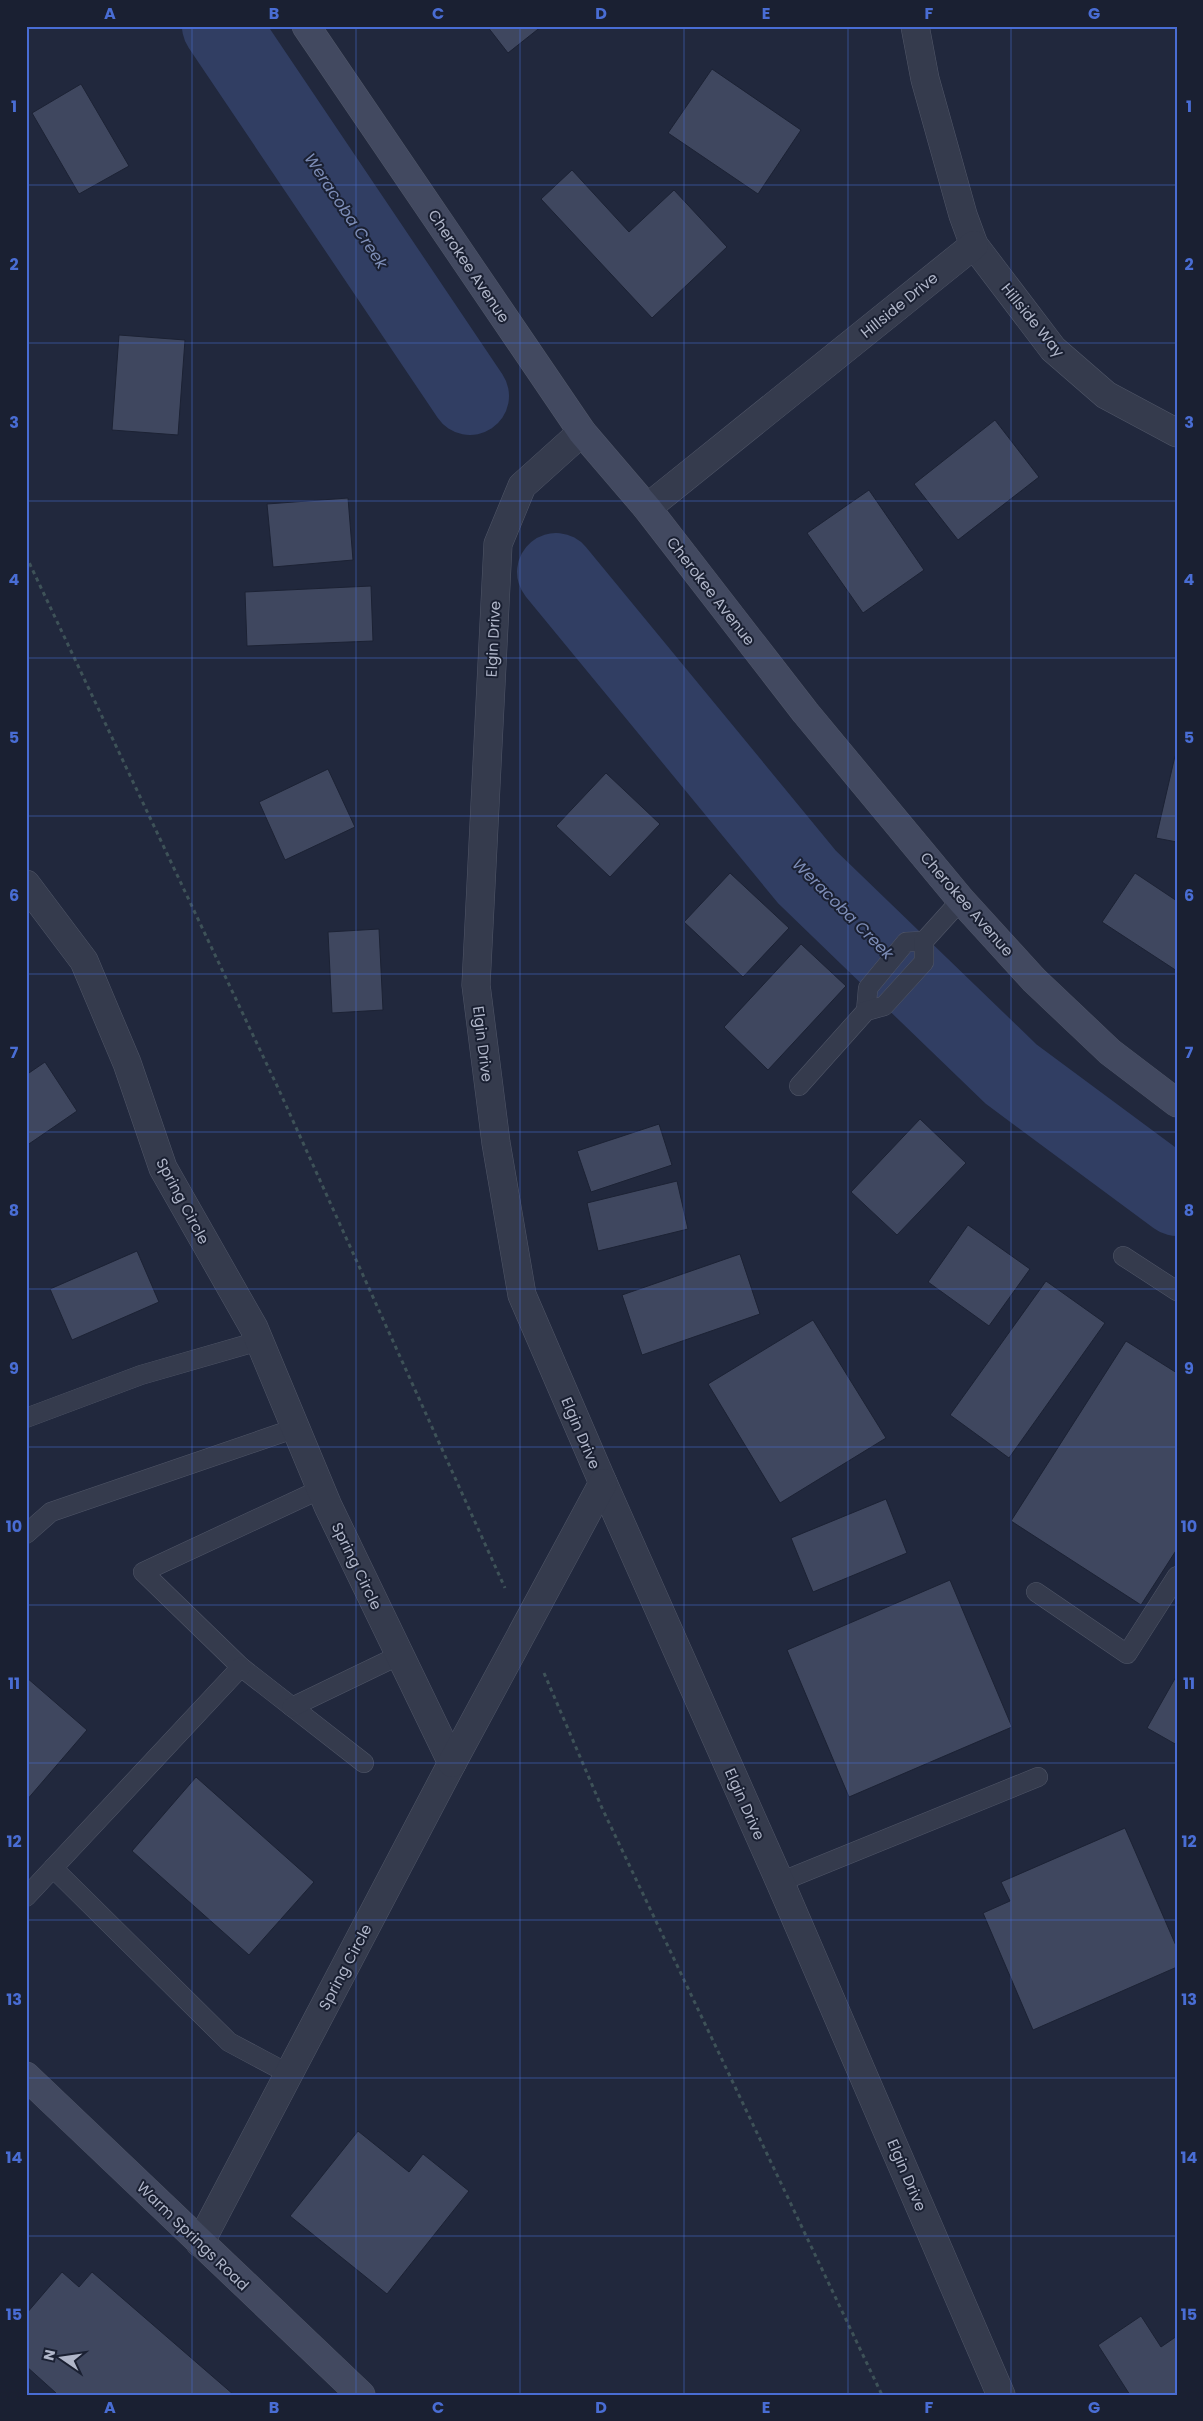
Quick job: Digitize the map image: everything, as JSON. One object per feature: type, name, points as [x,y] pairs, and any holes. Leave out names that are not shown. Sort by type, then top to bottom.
[{"type":"street","name":"Cherokee Avenue","points":[[306,26],[582,432],[647,508],[805,712],[961,900],[1034,980],[1110,1052],[1177,1103]]},
{"type":"street","points":[[915,26],[925,79],[963,215],[974,245]]},
{"type":"street","name":"Hillside Way","points":[[974,245],[1053,349],[1106,395],[1177,433]]},
{"type":"street","name":"Hillside Drive","points":[[647,508],[974,245]]},
{"type":"street","name":"Elgin Drive","points":[[582,432],[522,486],[498,544],[476,985],[496,1143],[522,1295],[780,1882],[1001,2395]]},
{"type":"street","name":"Spring Circle","points":[[26,884],[84,961],[127,1062],[163,1168],[260,1341],[321,1489],[452,1763],[200,2243]]},
{"type":"street","points":[[452,1763],[603,1483]]},
{"type":"street","name":"Warm Springs Road","points":[[26,2076],[361,2395]]},
{"type":"lane","points":[[799,1086],[866,1011],[884,1006],[924,962],[924,941],[961,900]]},
{"type":"lane","points":[[866,1011],[868,988],[906,942],[924,941]]},
{"type":"lane","points":[[1123,1256],[1177,1291]]},
{"type":"lane","points":[[26,1418],[141,1374],[260,1341]]},
{"type":"lane","points":[[26,1534],[51,1512],[296,1428]]},
{"type":"lane","points":[[321,1489],[143,1572],[242,1667],[364,1762]]},
{"type":"lane","points":[[1036,1592],[1127,1654],[1177,1576]]},
{"type":"lane","points":[[292,1707],[400,1655]]},
{"type":"lane","points":[[26,1897],[242,1667]]},
{"type":"lane","points":[[780,1882],[1038,1777]]},
{"type":"lane","points":[[53,1868],[229,2042],[289,2074]]},
{"type":"path","points":[[26,556],[278,1090],[525,1630],[602,1808],[882,2395]]},
{"type":"building","points":[[487,26],[542,26],[508,53]]},
{"type":"building","points":[[712,69],[801,130],[758,194],[668,133]]},
{"type":"building","points":[[81,84],[129,166],[79,194],[32,113]]},
{"type":"building","points":[[572,170],[629,232],[674,190],[727,247],[652,318],[541,199]]},
{"type":"building","points":[[119,335],[185,340],[178,435],[112,430]]},
{"type":"building","points":[[995,420],[1039,477],[958,540],[914,484]]},
{"type":"building","points":[[869,490],[924,570],[863,613],[807,533]]},
{"type":"building","points":[[348,498],[353,560],[273,567],[267,504]]},
{"type":"building","points":[[371,586],[373,641],[247,646],[245,592]]},
{"type":"building","points":[[1175,756],[1177,756],[1177,842],[1156,838]]},
{"type":"building","points":[[328,769],[355,827],[285,860],[259,802]]},
{"type":"building","points":[[606,773],[660,824],[610,877],[556,826]]},
{"type":"building","points":[[730,873],[789,928],[743,977],[684,922]]},
{"type":"building","points":[[1135,873],[1177,901],[1177,971],[1102,922]]},
{"type":"building","points":[[379,929],[383,1010],[332,1013],[328,932]]},
{"type":"building","points":[[801,944],[846,986],[768,1070],[724,1027]]},
{"type":"building","points":[[45,1062],[77,1111],[26,1146],[26,1075]]},
{"type":"building","points":[[920,1119],[966,1163],[897,1235],[851,1192]]},
{"type":"building","points":[[659,1124],[672,1165],[591,1192],[577,1151]]},
{"type":"building","points":[[677,1181],[688,1229],[598,1251],[587,1203]]},
{"type":"building","points":[[968,1225],[1030,1269],[989,1326],[928,1282]]},
{"type":"building","points":[[137,1251],[159,1302],[72,1340],[50,1289]]},
{"type":"building","points":[[740,1254],[760,1314],[642,1355],[622,1295]]},
{"type":"building","points":[[1046,1281],[1105,1323],[1009,1458],[950,1415]]},
{"type":"building","points":[[813,1320],[886,1438],[780,1503],[708,1384]]},
{"type":"building","points":[[1126,1341],[1177,1373],[1177,1549],[1141,1605],[1011,1521]]},
{"type":"building","points":[[886,1499],[907,1553],[813,1592],[791,1538]]},
{"type":"building","points":[[950,1580],[1012,1727],[849,1797],[787,1650]]},
{"type":"building","points":[[1177,1675],[1177,1745],[1147,1728]]},
{"type":"building","points":[[26,1677],[87,1730],[26,1801]]},
{"type":"building","points":[[196,1777],[314,1882],[249,1955],[132,1851]]},
{"type":"building","points":[[1125,1828],[1177,1948],[1177,1967],[1033,2030],[983,1913],[1010,1901],[1001,1882]]},
{"type":"building","points":[[358,2131],[409,2172],[423,2154],[469,2191],[387,2294],[290,2216]]},
{"type":"building","points":[[62,2272],[79,2287],[92,2272],[234,2395],[54,2395],[56,2393],[26,2366],[26,2314]]},
{"type":"building","points":[[1141,2316],[1161,2347],[1177,2336],[1177,2395],[1130,2395],[1098,2345]]},
{"type":"waterway","name":"Weracoba Creek","points":[[221,26],[470,396]]},
{"type":"waterway","name":"Weracoba Creek","points":[[556,572],[807,877],[1011,1074],[1177,1197]]}]
